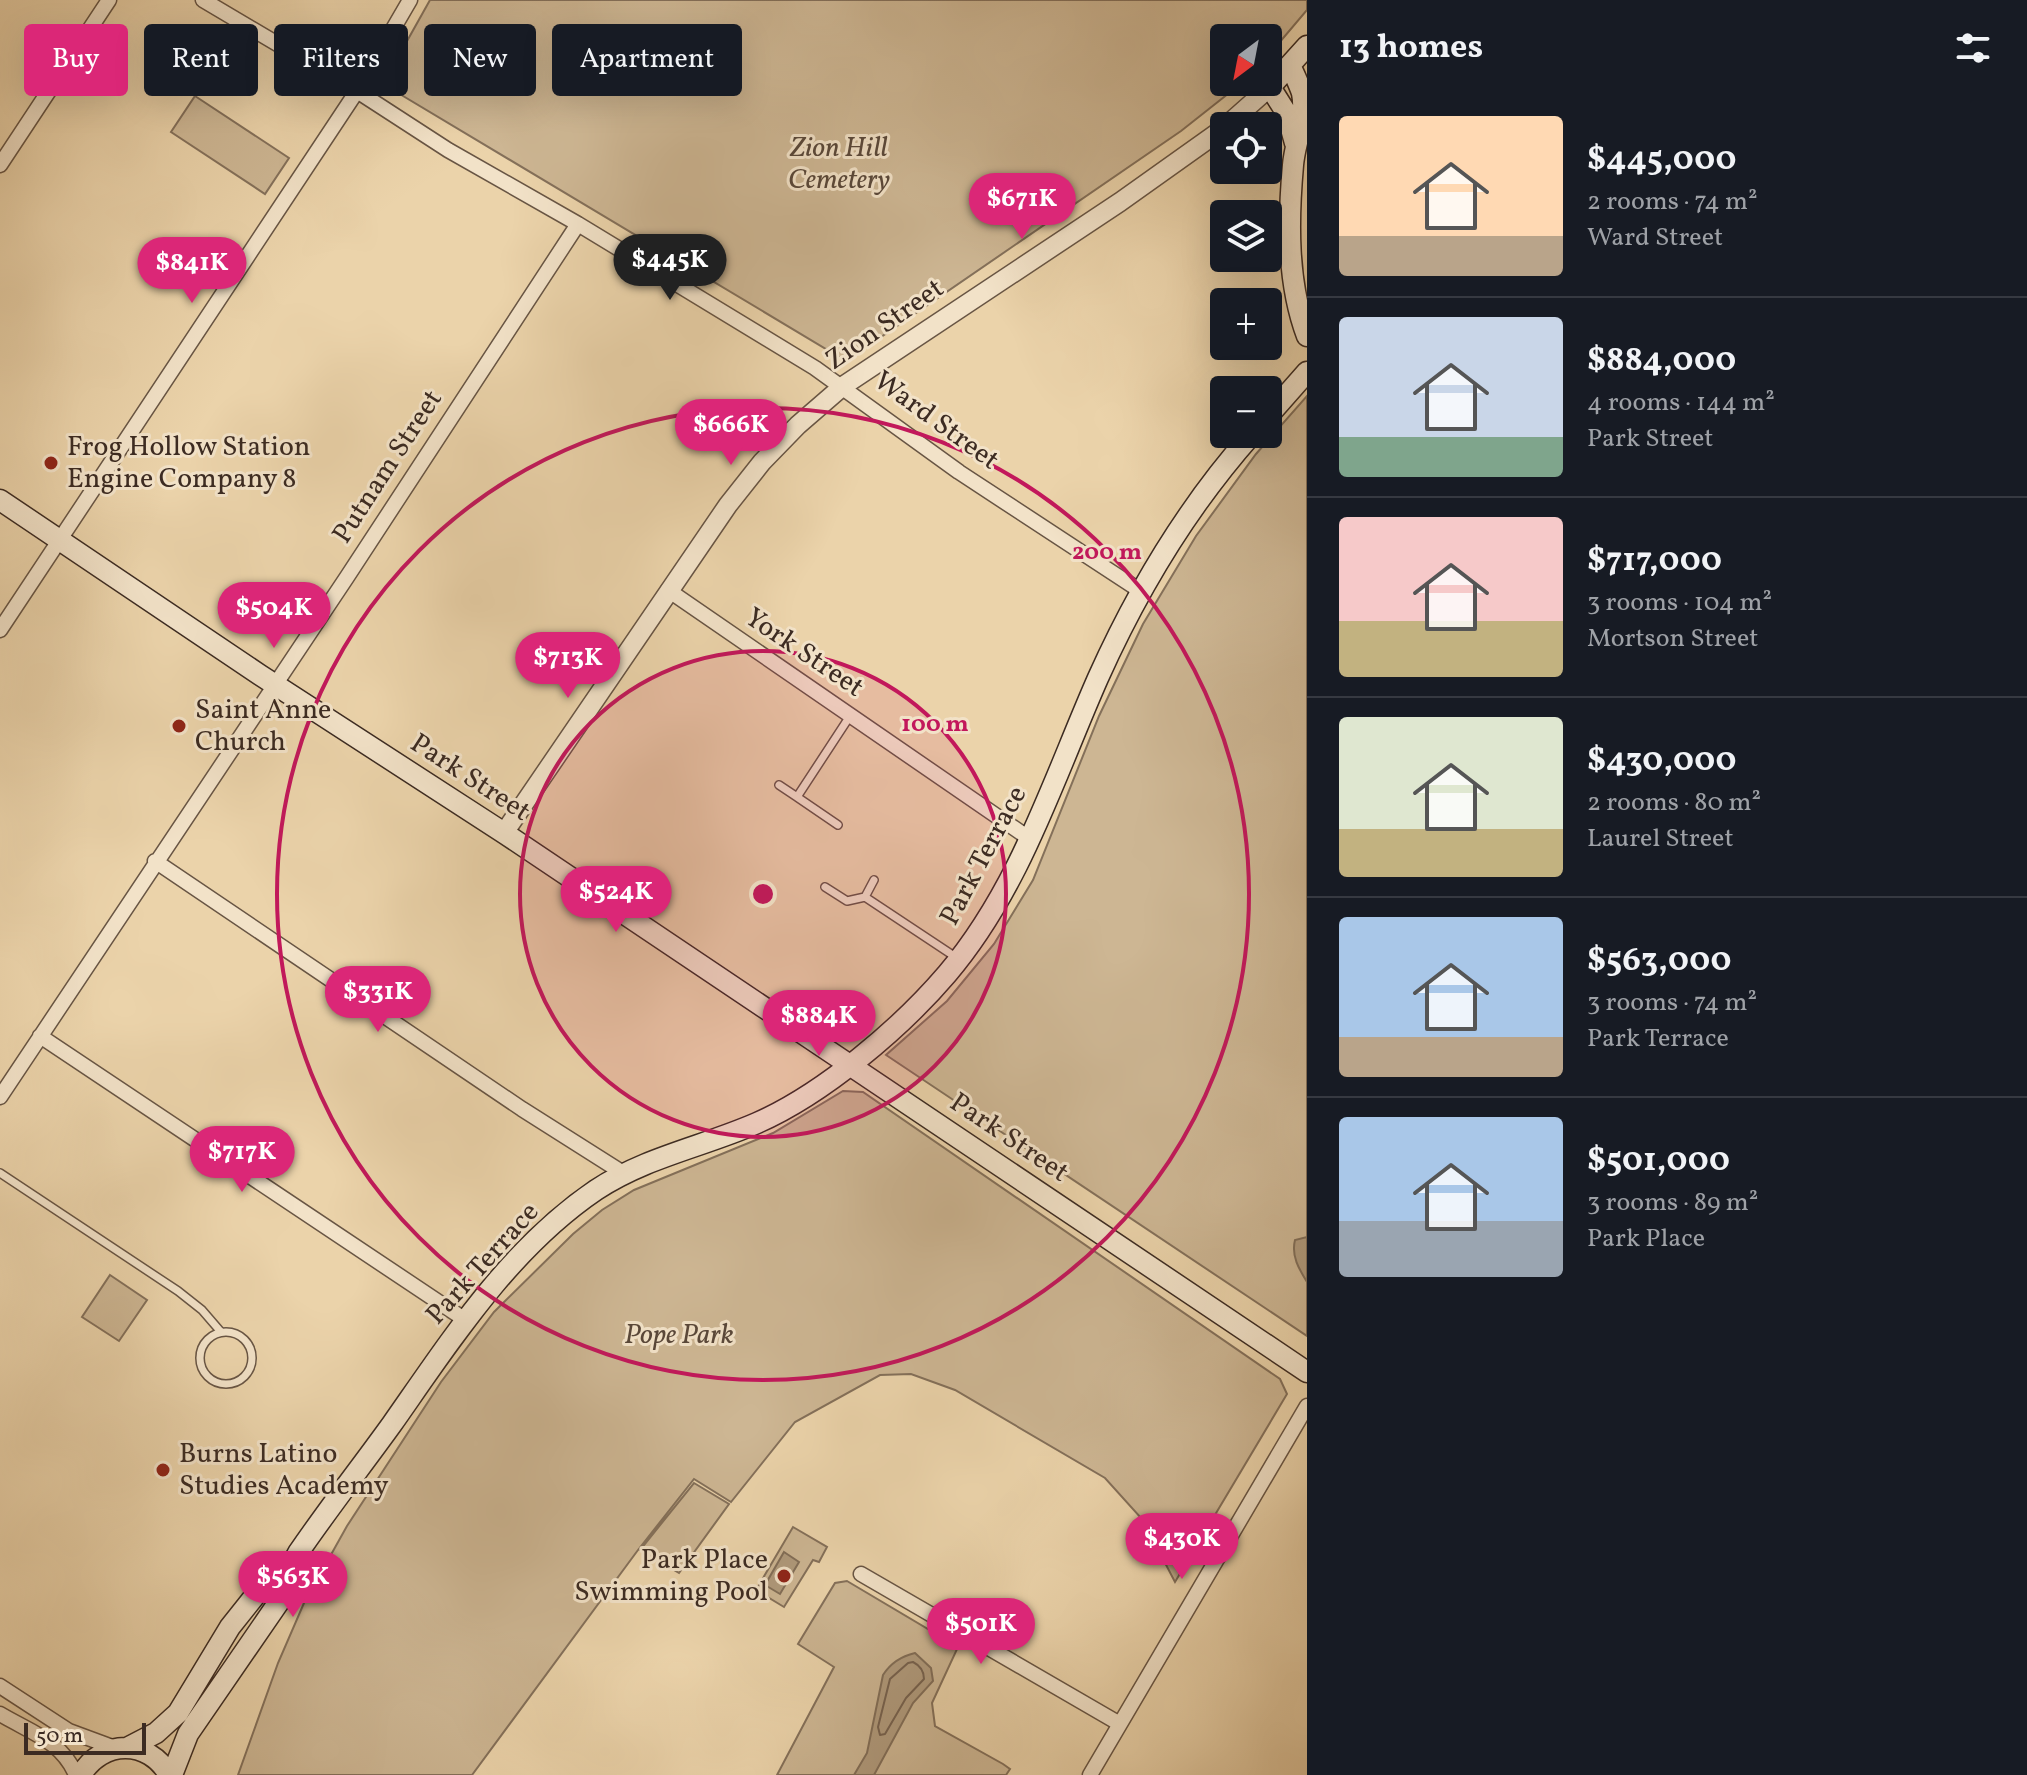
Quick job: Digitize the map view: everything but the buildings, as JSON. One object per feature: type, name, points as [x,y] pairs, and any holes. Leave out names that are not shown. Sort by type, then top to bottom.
[{"type":"main road","name":"Zion Street","points":[[1282,74],[1307,46]]},
{"type":"main road","points":[[1290,65],[1301,92],[1303,110],[1295,143],[1290,198],[1291,252],[1297,298],[1307,336]]},
{"type":"main road","points":[[1276,96],[1287,114],[1295,143]]},
{"type":"main road","points":[[1282,400],[1307,372]]},
{"type":"main road","name":"Park Terrace","points":[[79,1775],[92,1760],[156,1733],[178,1713],[222,1639],[269,1578],[289,1567],[464,1319],[548,1229],[592,1193],[623,1173],[672,1152],[757,1123],[802,1098],[875,1046],[907,1017],[959,959],[982,930],[1030,839],[1100,674],[1142,592],[1223,466],[1239,448]]},
{"type":"main road","name":"Park Street","points":[[0,500],[274,684],[504,833],[1307,1372]]},
{"type":"main road","name":"Park Terrace","points":[[171,1775],[186,1738],[284,1593],[289,1567]]},
{"type":"main road","points":[[222,1639],[243,1654]]},
{"type":"main road","points":[[122,1748],[153,1756],[171,1775]]},
{"type":"street","points":[[0,165],[109,0]]},
{"type":"street","name":"Ward Street","points":[[203,0],[274,42]]},
{"type":"street","points":[[396,24],[410,0]]},
{"type":"street","points":[[0,630],[354,96]]},
{"type":"street","name":"Ward Street","points":[[365,96],[448,150],[578,224],[843,386],[959,472],[1142,592]]},
{"type":"street","name":"Zion Street","points":[[1242,112],[1260,96]]},
{"type":"street","name":"Zion Street","points":[[504,833],[668,590],[762,462],[798,425],[843,386],[1120,202],[1210,138]]},
{"type":"street","name":"Putnam Street","points":[[0,1097],[578,224]]},
{"type":"street","name":"York Street","points":[[668,590],[1030,839]]},
{"type":"street","points":[[155,861],[522,1109],[623,1173]]},
{"type":"street","points":[[40,1036],[464,1319]]},
{"type":"street","points":[[1090,1775],[1307,1406]]},
{"type":"street","points":[[861,1574],[1120,1724]]},
{"type":"street","points":[[0,1686],[69,1731],[122,1748]]},
{"type":"street","points":[[0,1714],[58,1747],[79,1775]]},
{"type":"lane","points":[[797,797],[850,716]]},
{"type":"lane","points":[[779,785],[838,825]]},
{"type":"lane","points":[[865,897],[874,880]]},
{"type":"lane","points":[[825,887],[847,901],[865,897],[959,959]]},
{"type":"lane","points":[[0,1173],[178,1291],[202,1310],[221,1332],[239,1335],[251,1348],[252,1366],[248,1374],[234,1384],[225,1385],[210,1379],[201,1366],[201,1349],[205,1342],[221,1332]]},
{"type":"green space","name":"Zion Hill Cemetery","points":[[430,0],[1307,0],[1307,10],[1282,39],[1282,24],[1210,24],[1210,96],[1225,96],[1181,131],[846,361],[403,96],[408,96],[408,39]]},
{"type":"green space","points":[[195,96],[289,158],[265,194],[171,132]]},
{"type":"green space","points":[[1307,396],[1307,1336],[886,1055],[947,1001],[994,944],[1033,880],[1099,716],[1143,624],[1196,536],[1256,454],[1261,448],[1282,448],[1282,424]]},
{"type":"green space","name":"Pope Park","points":[[843,1091],[863,1092],[1280,1379],[1287,1394],[1175,1582],[1142,1519],[1105,1478],[955,1390],[911,1374],[880,1375],[795,1422],[731,1502],[694,1479],[472,1775],[238,1775],[278,1663],[304,1603],[347,1526],[441,1382],[494,1312],[573,1234],[602,1210],[634,1190],[773,1133]]},
{"type":"green space","points":[[110,1275],[147,1300],[119,1341],[82,1317]]},
{"type":"green space","points":[[694,1483],[729,1504],[679,1573],[640,1550]]},
{"type":"green space","name":"Park Place Swimming Pool","points":[[793,1527],[827,1547],[819,1562],[813,1560],[784,1607],[756,1590]]},
{"type":"green space","points":[[847,1581],[958,1647],[932,1703],[935,1726],[1003,1764],[1010,1769],[1006,1775],[777,1775],[834,1667],[798,1644],[835,1583]]},
{"type":"water","points":[[1307,1237],[1307,1282],[1296,1262],[1294,1246],[1295,1240]]},
{"type":"water","points":[[784,1552],[799,1562],[780,1594],[765,1585]]},
{"type":"water","points":[[915,1653],[931,1668],[933,1681],[913,1703],[874,1775],[854,1775],[867,1753],[883,1675],[897,1661]]},
{"type":"place","name":"Frog Hollow Station Engine Company 8","points":[[51,463]]},
{"type":"place","name":"Saint Anne Church","points":[[179,726]]},
{"type":"place","name":"Burns Latino Studies Academy","points":[[163,1470]]},
{"type":"place","name":"Park Place Swimming Pool","points":[[784,1576]]}]
